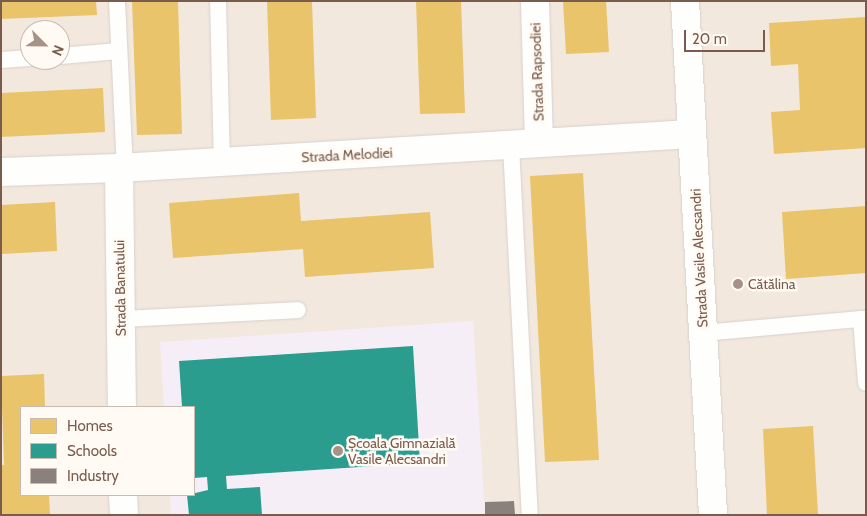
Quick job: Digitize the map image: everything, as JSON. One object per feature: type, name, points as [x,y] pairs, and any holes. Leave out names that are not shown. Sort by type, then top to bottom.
[{"type":"street","name":"Strada Rapsodiei","points":[[535,1],[539,143]]},
{"type":"street","name":"Strada Vasile Alecsandri","points":[[685,1],[713,515]]},
{"type":"street","name":"Strada Melodiei","points":[[1,172],[122,168],[692,134]]},
{"type":"street","name":"Strada Banatului","points":[[122,168],[122,406]]},
{"type":"street","points":[[123,496],[124,515]]},
{"type":"lane","points":[[117,1],[122,168]]},
{"type":"lane","points":[[218,1],[222,162]]},
{"type":"lane","points":[[70,55],[119,52]]},
{"type":"lane","points":[[1,60],[20,59]]},
{"type":"lane","points":[[511,145],[530,515]]},
{"type":"lane","points":[[121,318],[298,310]]},
{"type":"lane","points":[[703,333],[864,319],[866,383]]},
{"type":"shaded area","points":[[1,1],[866,1],[866,515],[1,515]]},
{"type":"shaded area","name":"Școala Gimnazială Vasile Alecsandri","points":[[473,321],[485,515],[171,515],[170,496],[195,496],[195,406],[164,406],[160,342]]},
{"type":"building: Homes","points":[[1,1],[96,1],[97,15],[1,19]]},
{"type":"building: Homes","points":[[132,1],[178,1],[182,134],[137,135]]},
{"type":"building: Homes","points":[[267,1],[312,1],[316,118],[271,120]]},
{"type":"building: Homes","points":[[416,1],[461,1],[465,113],[420,114]]},
{"type":"building: Homes","points":[[563,1],[606,1],[609,52],[566,54]]},
{"type":"building: Homes","points":[[866,17],[866,148],[774,154],[771,112],[800,110],[798,64],[771,66],[769,23]]},
{"type":"building: Homes","points":[[103,88],[105,132],[1,137],[1,93]]},
{"type":"building: Homes","points":[[583,173],[599,460],[545,462],[530,176]]},
{"type":"building: Homes","points":[[299,193],[301,221],[430,212],[434,268],[305,277],[303,249],[173,258],[169,203]]},
{"type":"building: Homes","points":[[55,202],[57,251],[1,254],[1,205]]},
{"type":"building: Homes","points":[[866,206],[866,273],[786,279],[782,212]]},
{"type":"building: Homes","points":[[44,374],[45,406],[20,406],[20,496],[49,496],[50,515],[1,515],[1,465],[4,465],[1,376]]},
{"type":"building: Homes","points":[[813,426],[818,515],[767,515],[763,429]]},
{"type":"building: Schools","points":[[413,346],[420,463],[226,476],[227,489],[260,487],[262,515],[189,515],[187,496],[195,496],[195,493],[208,490],[207,477],[195,478],[195,406],[182,406],[179,361]]},
{"type":"building: Industry","points":[[514,501],[515,515],[485,515],[485,502]]},
{"type":"place","name":"Cătălina","points":[[738,284]]},
{"type":"place","name":"Școala Gimnazială Vasile Alecsandri","points":[[338,451]]}]
